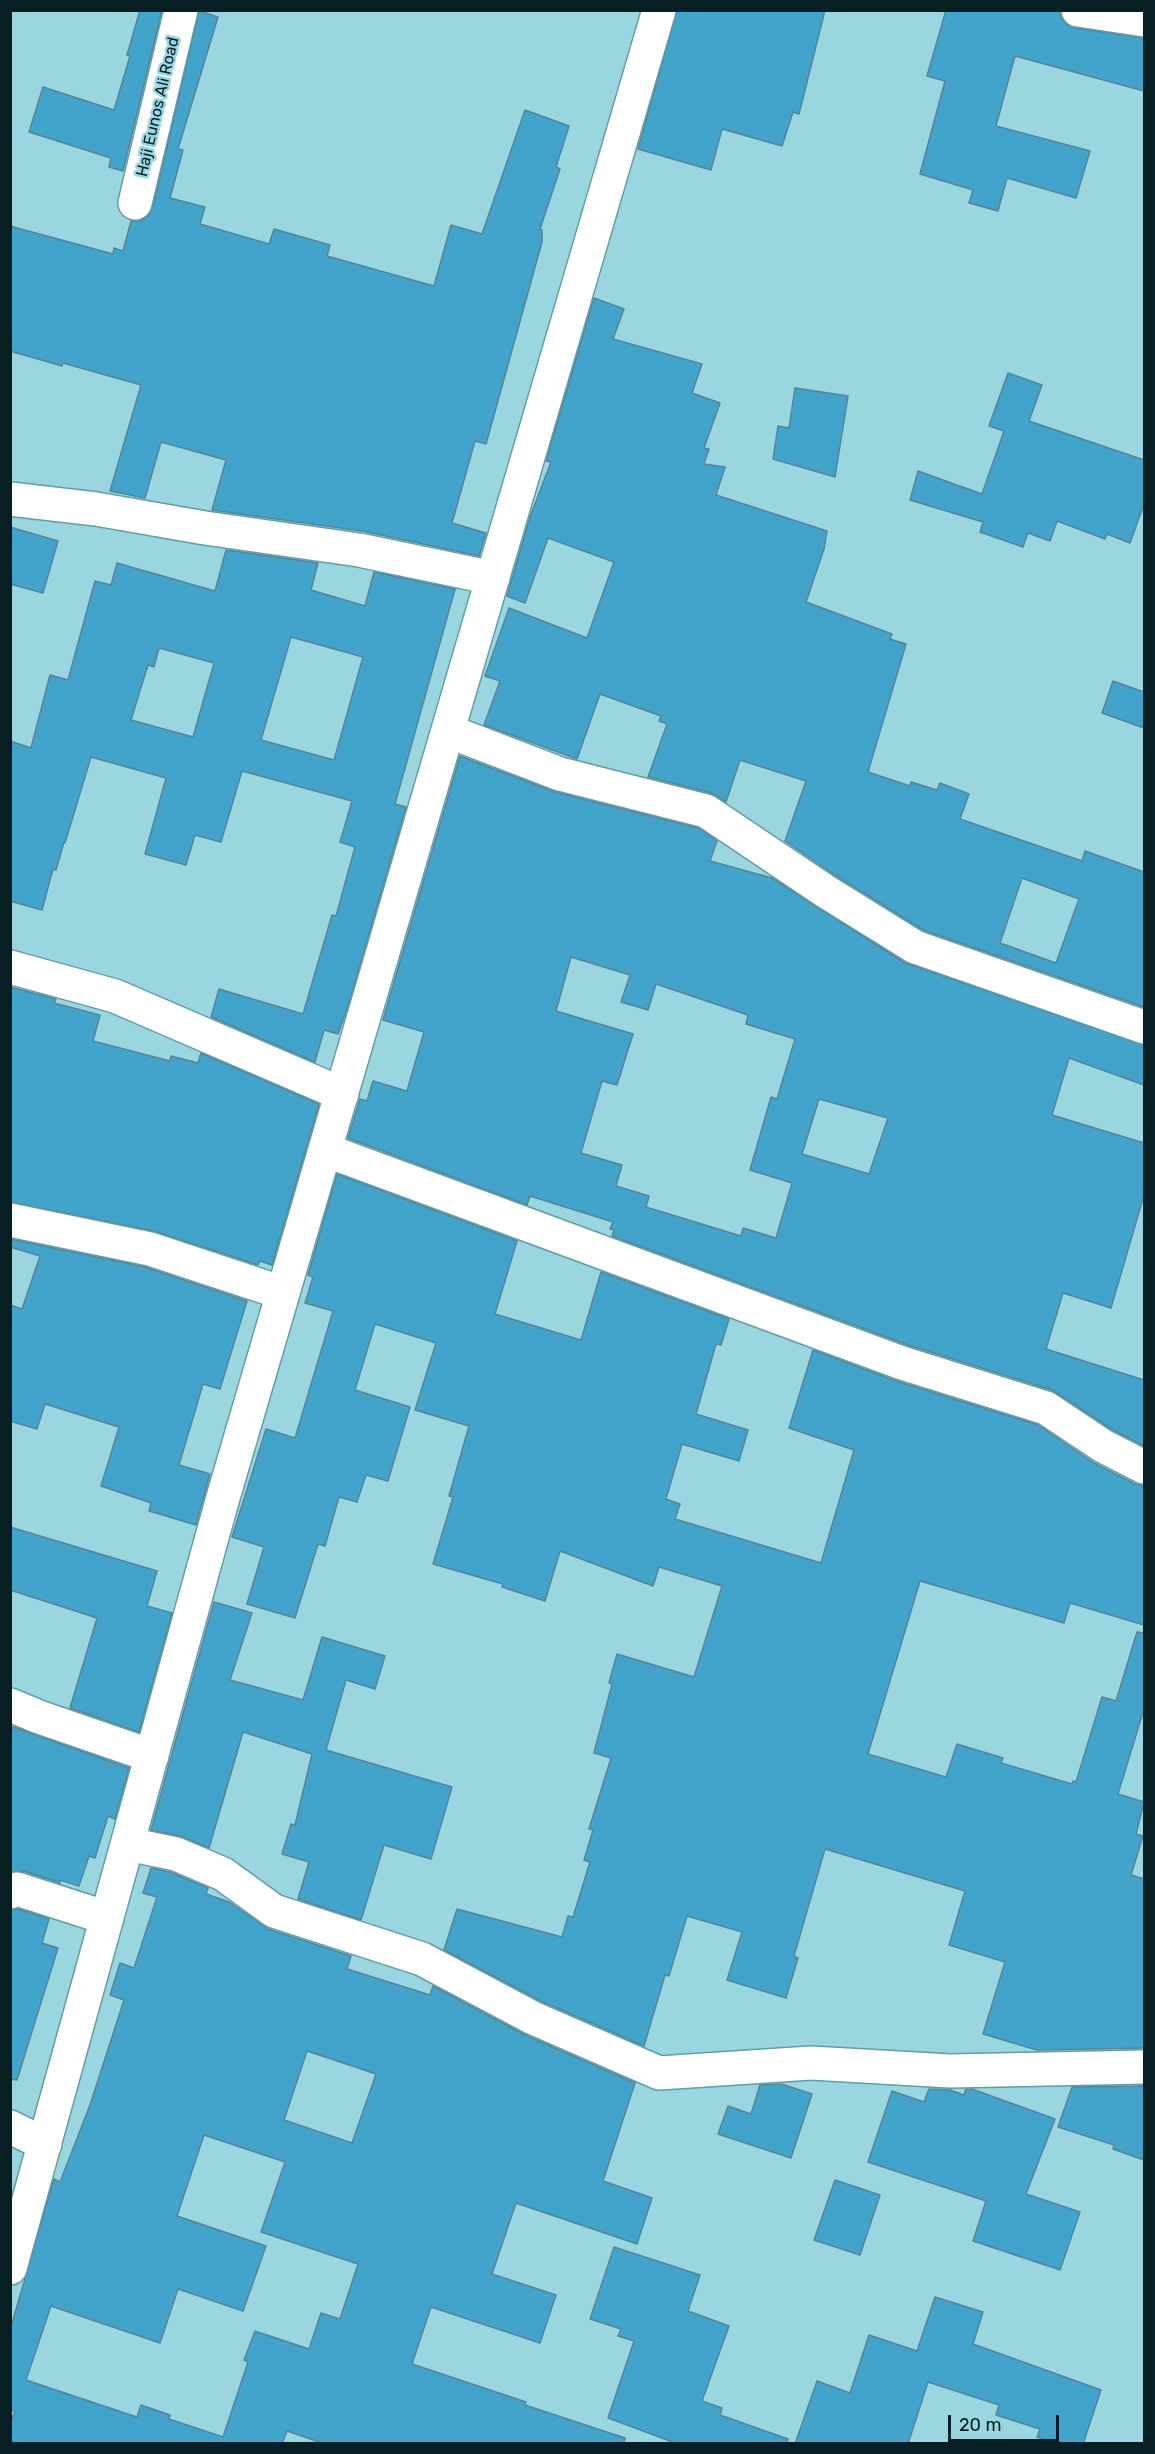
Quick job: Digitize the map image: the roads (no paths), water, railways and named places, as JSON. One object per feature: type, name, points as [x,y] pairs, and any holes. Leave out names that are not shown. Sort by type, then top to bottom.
[{"type":"street","name":"Haji Eunos Ali Road","points":[[135,203],[181,10]]},
{"type":"street","points":[[10,2268],[222,1501],[659,10]]},
{"type":"street","points":[[1078,10],[1144,20]]},
{"type":"street","points":[[10,499],[96,509],[205,528],[359,550],[493,578]]},
{"type":"street","points":[[448,731],[560,774],[706,811],[825,891],[915,947],[1144,1027]]},
{"type":"street","points":[[10,967],[115,996],[342,1094]]},
{"type":"street","points":[[325,1150],[902,1364],[1046,1408],[1103,1446],[1144,1467]]},
{"type":"street","points":[[10,1220],[150,1249],[283,1293]]},
{"type":"street","points":[[10,1705],[152,1756]]},
{"type":"street","points":[[128,1844],[176,1854],[223,1874],[274,1911],[422,1959],[533,2018],[658,2073],[811,2063],[950,2071],[1144,2067]]},
{"type":"street","points":[[10,1892],[17,1889],[107,1918]]},
{"type":"street","points":[[10,2127],[45,2144]]}]
